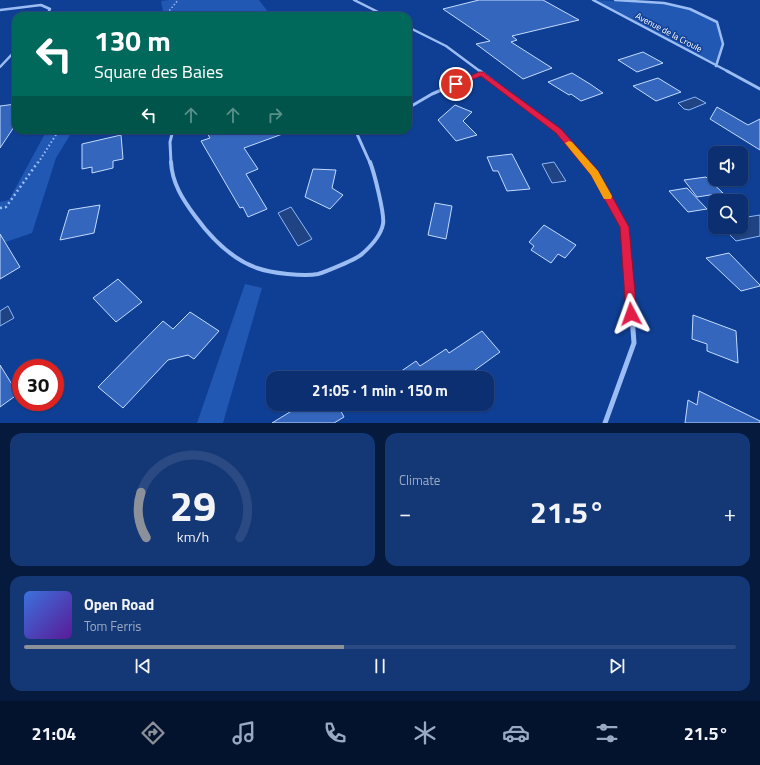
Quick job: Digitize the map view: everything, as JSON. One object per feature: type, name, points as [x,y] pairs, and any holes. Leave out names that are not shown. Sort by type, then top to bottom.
[{"type":"street","points":[[354,0],[378,12]]},
{"type":"street","name":"Avenue de la Croule","points":[[593,0],[760,89]]},
{"type":"street","name":"Avenue de la Croule","points":[[615,0],[664,3],[690,9],[717,22],[723,44],[716,66]]},
{"type":"street","points":[[0,10],[41,5],[50,9],[48,12]]},
{"type":"street","points":[[412,29],[446,46],[559,131],[595,173],[625,227],[634,343],[605,423]]},
{"type":"street","points":[[0,67],[12,54]]},
{"type":"street","points":[[412,106],[432,94],[481,73]]},
{"type":"street","points":[[172,134],[170,142],[172,176],[184,201],[209,235],[233,256],[256,268],[286,274],[317,274],[361,255],[375,240],[383,224],[380,202],[372,168],[357,134]]},
{"type":"path","points":[[168,12],[178,0]]},
{"type":"path","points":[[0,208],[6,206],[26,181],[56,134]]},
{"type":"shaded area","points":[[259,0],[268,12],[163,12],[161,1]]},
{"type":"shaded area","points":[[593,0],[664,3],[690,9],[717,22],[722,44],[715,64]]},
{"type":"shaded area","points":[[695,97],[706,103],[689,110],[684,109],[678,103]]},
{"type":"shaded area","points":[[45,134],[71,134],[56,158],[32,233],[0,244],[0,202],[9,200]]},
{"type":"shaded area","points":[[554,162],[566,181],[552,183],[542,164]]},
{"type":"shaded area","points":[[291,207],[312,239],[298,246],[278,213]]},
{"type":"shaded area","points":[[760,215],[760,236],[736,241],[729,234],[748,234],[748,217]]},
{"type":"shaded area","points":[[245,284],[262,288],[223,423],[197,423]]},
{"type":"shaded area","points":[[8,306],[14,318],[0,326],[0,311]]},
{"type":"building","points":[[479,0],[543,0],[579,20],[512,36],[517,40],[511,42],[552,68],[523,79],[476,44],[490,41],[443,9]]},
{"type":"building","points":[[643,52],[663,63],[637,72],[618,60]]},
{"type":"building","points":[[572,73],[603,93],[581,101],[548,82]]},
{"type":"building","points":[[658,78],[681,92],[656,101],[633,86]]},
{"type":"building","points":[[12,104],[12,130],[0,148],[0,106]]},
{"type":"building","points":[[455,105],[472,112],[463,121],[477,135],[456,141],[438,120]]},
{"type":"building","points":[[717,107],[748,125],[760,119],[760,150],[710,119]]},
{"type":"building","points":[[208,134],[282,134],[244,148],[258,169],[246,174],[267,209],[248,217],[243,207],[240,208],[201,141],[210,138]]},
{"type":"building","points":[[121,135],[123,159],[113,161],[113,168],[92,173],[92,167],[82,169],[82,144]]},
{"type":"building","points":[[512,154],[530,189],[507,191],[498,171],[493,171],[487,157]]},
{"type":"building","points":[[313,169],[336,170],[332,188],[343,195],[330,209],[305,197]]},
{"type":"building","points":[[706,177],[708,179],[708,186],[716,186],[723,193],[708,194],[708,195],[697,197],[684,180]]},
{"type":"building","points":[[687,188],[707,209],[688,212],[669,191]]},
{"type":"building","points":[[435,203],[452,206],[446,239],[428,235]]},
{"type":"building","points":[[100,205],[94,233],[60,240],[69,210]]},
{"type":"building","points":[[544,225],[576,245],[565,258],[558,254],[551,263],[531,250],[534,246],[529,242]]},
{"type":"building","points":[[0,234],[20,267],[0,279]]},
{"type":"building","points":[[729,253],[760,286],[741,291],[706,258]]},
{"type":"building","points":[[118,279],[142,302],[116,322],[93,298]]},
{"type":"building","points":[[190,312],[219,331],[194,359],[188,355],[168,360],[123,408],[98,387],[163,321],[173,329]]},
{"type":"building","points":[[693,315],[736,331],[738,363],[707,351],[707,344],[692,339]]},
{"type":"building","points":[[482,331],[500,352],[474,371],[401,371],[416,361],[420,366],[446,349],[449,353]]},
{"type":"building","points":[[0,365],[12,384],[12,398],[0,407]]},
{"type":"building","points":[[699,391],[760,421],[760,423],[685,423],[688,400],[697,405]]},
{"type":"building","points":[[292,411],[341,411],[344,417],[334,423],[272,423]]},
{"type":"slow traffic","points":[[569,143],[595,173],[608,196]]},
{"type":"route","points":[[456,84],[481,73],[559,131],[595,173],[625,227],[631,314]]}]
